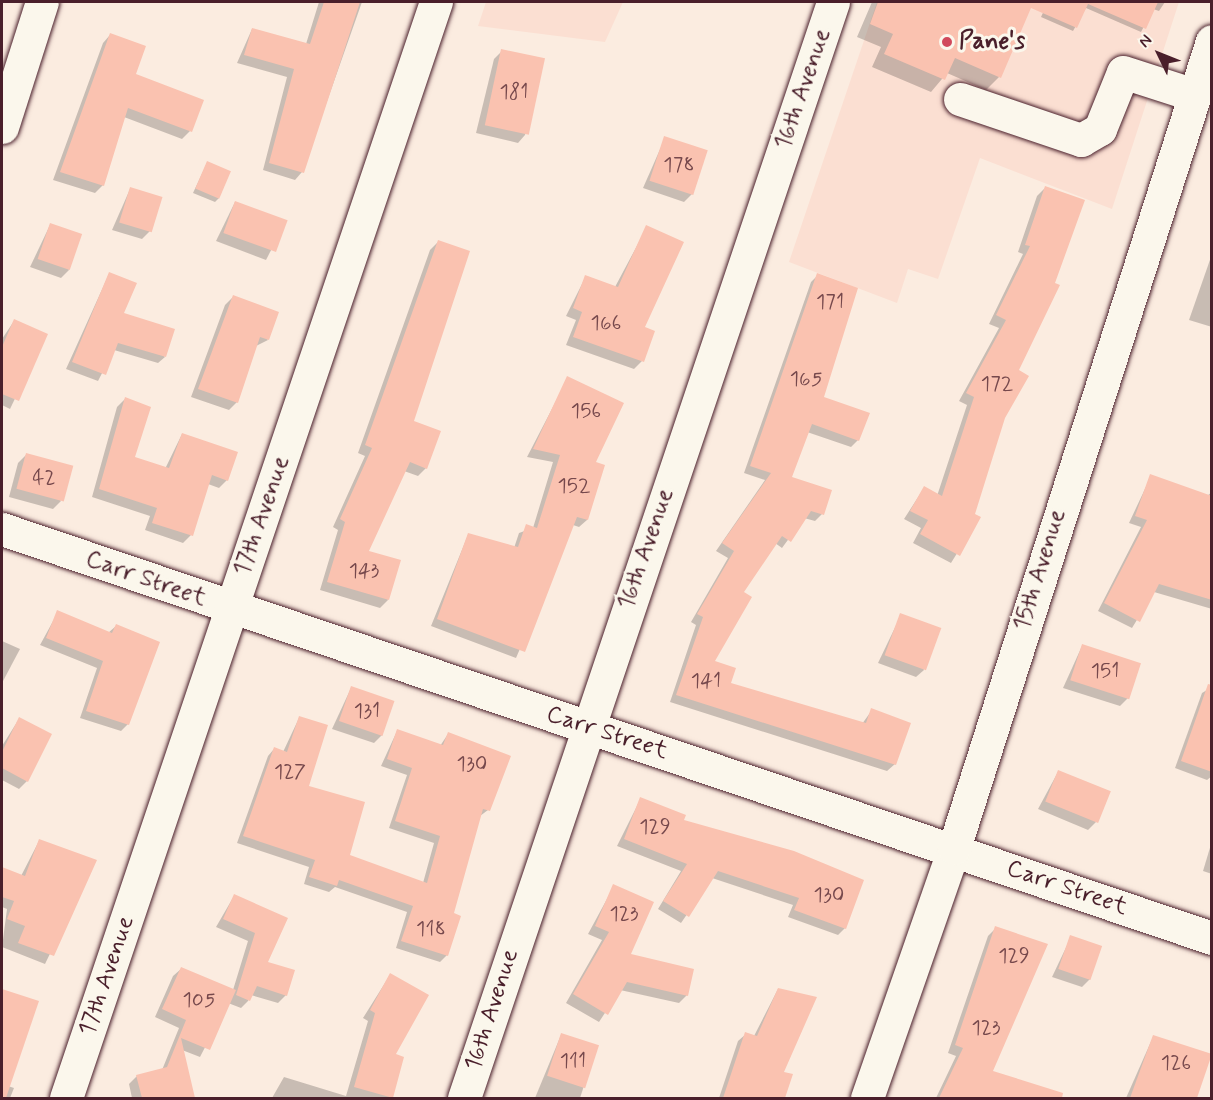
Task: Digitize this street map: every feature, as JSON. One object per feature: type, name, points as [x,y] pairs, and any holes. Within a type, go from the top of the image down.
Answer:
[{"type":"street","points":[[2,127],[42,2]]},
{"type":"street","name":"17th Avenue","points":[[66,1098],[436,2]]},
{"type":"street","name":"16th Avenue","points":[[464,1098],[585,726],[833,2]]},
{"type":"street","name":"15th Avenue","points":[[867,1098],[954,848],[1212,41]]},
{"type":"street","points":[[960,99],[1081,140],[1100,129],[1123,72],[1194,95]]},
{"type":"street","name":"Carr Street","points":[[2,529],[230,608],[954,848],[1212,938]]},
{"type":"shaded area","points":[[486,2],[623,2],[605,42],[478,26]]},
{"type":"shaded area","points":[[877,2],[1179,2],[1112,209],[980,158],[938,279],[908,269],[897,303],[789,262]]},
{"type":"building","points":[[324,2],[360,2],[304,173],[269,163],[294,69],[244,55],[252,28],[310,44]]},
{"type":"building","name":"Pane's","points":[[878,2],[1158,2],[1146,29],[1088,4],[1077,28],[1031,8],[1001,78],[955,58],[945,80],[884,54],[893,34],[870,24]]},
{"type":"building","points":[[110,33],[146,46],[136,74],[204,100],[192,132],[128,108],[104,186],[60,172]]},
{"type":"building","points":[[501,49],[545,58],[529,135],[485,125]]},
{"type":"building","points":[[664,136],[708,150],[693,195],[649,181]]},
{"type":"building","points":[[207,161],[231,171],[219,199],[195,189]]},
{"type":"building","points":[[1045,186],[1085,200],[1055,283],[1060,285],[1019,370],[1029,376],[1005,418],[975,514],[981,517],[960,556],[920,534],[928,520],[910,511],[924,486],[942,496],[974,397],[966,393],[1006,320],[996,315],[1030,246],[1025,245]]},
{"type":"building","points":[[130,187],[163,197],[152,232],[119,222]]},
{"type":"building","points":[[235,201],[288,220],[276,252],[223,233]]},
{"type":"building","points":[[50,223],[82,234],[70,270],[38,259]]},
{"type":"building","points":[[646,225],[684,242],[645,327],[655,331],[644,362],[573,337],[582,312],[573,308],[585,275],[618,287]]},
{"type":"building","points":[[438,240],[470,251],[414,421],[441,431],[427,469],[410,462],[369,551],[401,560],[389,600],[327,582],[345,522],[340,519],[372,448],[365,445]]},
{"type":"building","points":[[109,272],[137,283],[124,313],[175,329],[166,357],[118,343],[106,375],[72,362]]},
{"type":"building","points":[[817,273],[858,288],[824,397],[870,413],[859,441],[812,424],[792,477],[832,490],[824,515],[811,511],[791,542],[782,536],[744,592],[752,597],[715,661],[736,668],[731,683],[866,723],[871,708],[911,723],[896,765],[676,695],[703,617],[697,614],[734,551],[722,543],[771,473],[750,466]]},
{"type":"building","points":[[233,295],[279,312],[269,340],[260,337],[238,403],[198,389]]},
{"type":"building","points":[[14,319],[48,334],[19,401],[2,394],[2,347]]},
{"type":"building","points":[[567,376],[624,403],[596,462],[605,465],[588,520],[577,517],[525,652],[437,619],[468,533],[518,547],[526,524],[537,528],[560,455],[533,449]]},
{"type":"building","points":[[125,397],[151,407],[135,457],[169,468],[182,433],[238,452],[228,481],[212,475],[193,536],[152,523],[157,508],[99,489]]},
{"type":"building","points":[[26,453],[73,466],[64,501],[16,489]]},
{"type":"building","points":[[1150,474],[1212,496],[1212,600],[1159,584],[1140,622],[1104,603],[1147,520],[1135,516]]},
{"type":"building","points":[[57,610],[112,633],[116,624],[160,642],[129,725],[86,711],[103,661],[46,638]]},
{"type":"building","points":[[900,613],[941,628],[926,670],[885,655]]},
{"type":"building","points":[[1082,644],[1141,663],[1129,699],[1070,680]]},
{"type":"building","points":[[1208,684],[1212,685],[1212,772],[1181,761]]},
{"type":"building","points":[[351,686],[394,701],[382,736],[339,721]]},
{"type":"building","points":[[299,716],[328,725],[309,786],[365,802],[350,855],[427,883],[440,836],[395,821],[412,768],[387,759],[397,729],[443,745],[448,732],[511,756],[490,811],[483,809],[454,913],[461,916],[448,956],[401,941],[413,906],[339,880],[337,886],[309,877],[315,860],[243,836],[274,747],[287,752]]},
{"type":"building","points":[[19,717],[52,734],[28,782],[2,768],[2,752]]},
{"type":"building","points":[[1058,770],[1111,791],[1098,823],[1045,802]]},
{"type":"building","points":[[640,797],[686,815],[684,820],[794,851],[864,880],[846,929],[794,910],[799,898],[718,871],[689,917],[663,901],[687,864],[624,839]]},
{"type":"building","points":[[39,839],[97,860],[54,956],[18,943],[25,926],[7,919],[14,901],[2,897],[2,867],[25,876]]},
{"type":"building","points":[[613,884],[654,902],[631,954],[694,969],[688,996],[627,982],[608,1015],[573,994],[609,932],[595,926]]},
{"type":"building","points":[[234,894],[288,918],[268,962],[295,970],[287,996],[257,986],[250,1001],[236,995],[255,933],[223,919]]},
{"type":"building","points":[[995,926],[1048,944],[993,1071],[1063,1093],[1062,1098],[939,1098],[963,1048],[955,1045]]},
{"type":"building","points":[[1070,935],[1102,946],[1090,980],[1058,969]]},
{"type":"building","points":[[181,967],[236,990],[210,1050],[181,1038],[195,1098],[142,1098],[136,1075],[167,1067],[186,1020],[162,1009]]},
{"type":"building","points":[[390,973],[429,995],[396,1054],[404,1057],[393,1098],[354,1087],[375,1013],[370,1010]]},
{"type":"building","points":[[778,988],[817,997],[784,1072],[793,1074],[785,1098],[723,1098],[745,1032],[757,1036]]},
{"type":"building","points":[[2,989],[39,1001],[6,1098],[2,1098]]},
{"type":"building","points":[[561,1033],[599,1045],[585,1088],[547,1076]]},
{"type":"building","points":[[1153,1035],[1212,1054],[1197,1098],[1130,1098]]},
{"type":"place","name":"Pane's","points":[[947,42]]}]
